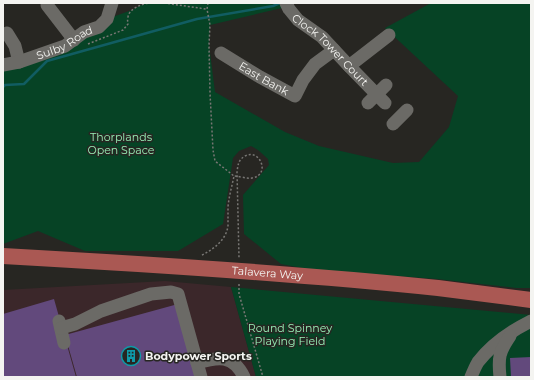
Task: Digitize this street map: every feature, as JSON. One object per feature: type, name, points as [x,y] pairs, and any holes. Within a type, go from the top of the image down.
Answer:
[{"type":"main road","name":"Talavera Way","points":[[3,256],[158,265],[334,279],[437,288],[531,300]]},
{"type":"street","name":"Sulby Road","points":[[3,65],[19,62],[65,46],[84,32],[99,27],[107,20],[112,3]]},
{"type":"street","name":"Clock Tower Court","points":[[286,3],[289,10],[298,20],[322,37],[388,105]]},
{"type":"street","points":[[47,5],[74,40]]},
{"type":"street","points":[[7,32],[15,46],[19,62]]},
{"type":"street","points":[[349,66],[388,35]]},
{"type":"street","name":"East Bank","points":[[221,53],[295,96],[303,80],[315,64],[334,50]]},
{"type":"street","points":[[64,343],[60,324],[75,324],[106,309],[150,294],[171,292],[178,294],[201,377]]},
{"type":"street","points":[[471,377],[477,364],[495,344],[513,331],[531,321]]},
{"type":"street","points":[[500,377],[498,362],[500,354],[505,342],[513,331]]},
{"type":"street","points":[[197,363],[216,359],[228,360],[235,363],[244,377]]},
{"type":"path","points":[[164,3],[207,9]]},
{"type":"path","points":[[208,3],[207,9],[210,25],[210,93],[213,150],[216,161],[234,176],[244,177],[254,178],[261,173],[262,164],[259,158],[252,155],[243,157],[238,164],[239,263]]},
{"type":"path","points":[[200,256],[219,244],[226,233],[228,226],[228,206],[234,176]]},
{"type":"path","points":[[239,278],[239,294],[263,377]]},
{"type":"shaded area","points":[[165,281],[231,287],[256,377],[3,377],[3,290]]},
{"type":"green space","name":"Thorplands Open Space","points":[[145,3],[280,3],[282,8],[210,25],[209,45],[215,92],[285,132],[319,146],[393,163],[419,162],[449,127],[458,96],[385,28],[431,3],[531,3],[531,288],[516,288],[437,279],[313,270],[281,264],[244,234],[243,195],[269,165],[268,159],[251,146],[239,151],[233,158],[223,224],[178,251],[85,251],[38,231],[3,244],[3,71],[60,54],[107,19],[132,10]]},
{"type":"green space","name":"Round Spinney Playing Field","points":[[231,287],[531,315],[531,377],[256,377]]},
{"type":"building","points":[[54,299],[76,377],[3,377],[3,314]]},
{"type":"building","name":"Bodypower Sports","points":[[178,304],[196,377],[77,377],[65,335]]},
{"type":"building","points":[[531,357],[531,377],[511,377],[510,358]]},
{"type":"waterway","points":[[3,87],[5,85],[24,84],[47,61],[197,19],[273,6],[280,3]]},
{"type":"place","name":"Bodypower Sports","points":[[131,356]]}]
